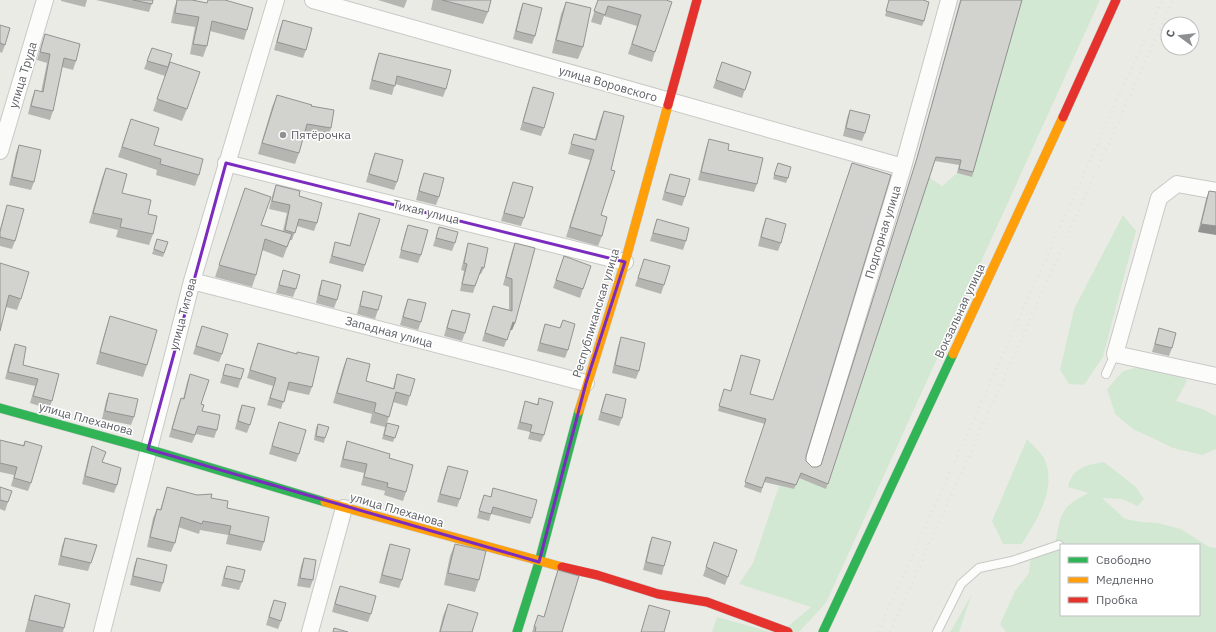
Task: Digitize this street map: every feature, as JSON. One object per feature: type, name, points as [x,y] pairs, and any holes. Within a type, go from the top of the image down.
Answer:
[{"type":"street","name":"улица Труда","points":[[0,151],[45,0]]},
{"type":"street","name":"улица Титова","points":[[102,632],[192,281],[226,163],[276,0]]},
{"type":"street","name":"улица Воровского","points":[[313,0],[903,167]]},
{"type":"street","name":"Республиканская улица","points":[[517,632],[539,562],[586,384],[625,262],[697,0]]},
{"type":"street","name":"Подгорная улица","points":[[813,463],[903,167],[949,0]]},
{"type":"street","name":"Вокзальная улица","points":[[823,632],[1037,175],[1116,0]]},
{"type":"street","name":"Тихая улица","points":[[226,163],[625,262]]},
{"type":"street","points":[[1216,191],[1177,184],[1158,198],[1115,354],[1216,376]]},
{"type":"street","name":"Западная улица","points":[[192,281],[586,384]]},
{"type":"street","name":"улица Плеханова","points":[[0,408],[148,449],[344,508],[539,562],[597,575],[658,594],[708,602],[788,632]]},
{"type":"street","points":[[310,632],[344,508]]},
{"type":"lane","points":[[1106,374],[1115,354]]},
{"type":"lane","points":[[937,632],[960,584],[979,568],[1012,561],[1059,545]]},
{"type":"highlighted area","points":[[226,163],[625,262],[586,383],[539,562],[148,449]]},
{"type":"green space","points":[[1022,0],[1100,0],[826,603],[799,632],[781,632],[811,607],[739,584],[753,563],[779,486],[794,489],[799,478],[826,488],[929,177],[942,186],[957,173],[971,177]]},
{"type":"green space","points":[[1123,215],[1136,231],[1103,357],[1084,385],[1069,384],[1060,370],[1074,309]]},
{"type":"green space","points":[[1148,365],[1178,367],[1187,381],[1176,401],[1202,409],[1216,416],[1216,449],[1202,455],[1173,448],[1133,429],[1115,414],[1107,389],[1123,371]]},
{"type":"green space","points":[[1027,439],[1044,458],[1048,469],[1049,481],[1047,492],[1039,514],[1022,544],[1003,544],[992,521]]},
{"type":"green space","points":[[1104,462],[1135,486],[1144,499],[1138,506],[1121,499],[1102,498],[1125,519],[1158,523],[1181,529],[1209,547],[1216,548],[1216,632],[1006,632],[1000,624],[1015,591],[1029,573],[1030,561],[1055,545],[1060,519],[1066,508],[1071,503],[1088,493],[1068,487],[1076,472],[1086,466]]},
{"type":"green space","points":[[972,594],[959,632],[950,632],[952,629]]},
{"type":"green space","points":[[717,617],[771,632],[712,632]]},
{"type":"building","points":[[133,0],[153,0],[152,4]]},
{"type":"building","points":[[177,0],[192,0],[207,3],[208,0],[225,0],[253,8],[247,30],[212,21],[207,46],[193,44],[199,17],[175,13]]},
{"type":"building","points":[[442,0],[491,0],[488,12]]},
{"type":"building","points":[[598,0],[666,0],[672,2],[655,52],[632,44],[641,15],[608,6],[605,15],[594,11]]},
{"type":"building","points":[[889,0],[923,0],[929,2],[924,21],[886,11]]},
{"type":"building","points":[[961,0],[1022,0],[973,172],[959,169],[961,160],[936,157],[828,484],[801,473],[796,485],[766,477],[762,488],[745,482],[766,419],[719,406],[724,389],[731,391],[741,355],[760,360],[750,394],[773,400],[852,163],[891,175],[806,456],[806,461],[812,467],[821,465],[917,158]]},
{"type":"building","points":[[566,2],[591,8],[583,47],[556,40]]},
{"type":"building","points":[[523,3],[542,8],[535,36],[516,31]]},
{"type":"building","points":[[283,20],[312,28],[306,50],[277,42]]},
{"type":"building","points":[[0,25],[10,28],[5,45],[0,43]]},
{"type":"building","points":[[45,34],[80,44],[76,61],[64,58],[53,111],[31,106],[35,90],[43,92],[50,54],[40,52]]},
{"type":"building","points":[[152,48],[172,54],[168,67],[147,61]]},
{"type":"building","points":[[379,53],[451,70],[446,89],[397,76],[395,86],[372,80]]},
{"type":"building","points":[[170,62],[200,72],[187,109],[157,99]]},
{"type":"building","points":[[722,62],[751,72],[745,90],[716,80]]},
{"type":"building","points":[[533,87],[554,93],[544,128],[523,122]]},
{"type":"building","points":[[277,95],[312,105],[311,106],[334,110],[331,128],[307,124],[299,153],[262,143]]},
{"type":"building","points":[[850,110],[870,115],[865,133],[846,128]]},
{"type":"building","points":[[604,111],[624,116],[611,170],[615,171],[601,215],[607,217],[602,236],[570,227],[594,150],[571,144],[574,134],[596,140]]},
{"type":"building","points":[[131,119],[159,128],[154,145],[203,159],[199,175],[160,164],[161,159],[122,147]]},
{"type":"building","points":[[709,139],[729,144],[728,150],[763,158],[757,184],[701,172]]},
{"type":"building","points":[[19,145],[41,150],[34,182],[12,177]]},
{"type":"building","points":[[375,153],[403,160],[397,182],[369,174]]},
{"type":"building","points":[[778,163],[791,167],[788,178],[774,175]]},
{"type":"building","points":[[106,168],[127,174],[122,193],[151,200],[148,214],[157,216],[153,234],[120,227],[122,219],[93,213]]},
{"type":"building","points":[[424,173],[444,178],[439,197],[419,191]]},
{"type":"building","points":[[670,174],[690,179],[685,197],[665,192]]},
{"type":"building","points":[[513,182],[533,187],[524,218],[504,213]]},
{"type":"building","points":[[276,185],[300,191],[299,196],[322,203],[317,223],[299,219],[295,233],[285,230],[290,205],[272,201]]},
{"type":"building","points":[[245,188],[271,197],[261,225],[292,234],[287,247],[265,239],[256,275],[219,265]]},
{"type":"building","points":[[1209,191],[1216,192],[1216,226],[1201,224]]},
{"type":"building","points":[[7,205],[24,209],[15,241],[0,237]]},
{"type":"building","points":[[359,213],[380,219],[365,265],[332,256],[335,242],[350,246]]},
{"type":"building","points":[[766,218],[786,224],[781,243],[761,237]]},
{"type":"building","points":[[657,219],[689,228],[686,241],[653,233]]},
{"type":"building","points":[[408,225],[428,230],[421,255],[401,250]]},
{"type":"building","points":[[439,227],[458,232],[455,243],[436,238]]},
{"type":"building","points":[[157,239],[168,242],[164,253],[154,249]]},
{"type":"building","points":[[468,243],[488,248],[484,268],[482,267],[475,286],[462,284],[467,264],[464,263]]},
{"type":"building","points":[[515,243],[535,248],[515,323],[513,322],[507,340],[485,333],[493,306],[512,311],[512,279],[506,277]]},
{"type":"building","points":[[564,256],[591,266],[583,289],[556,280]]},
{"type":"building","points":[[644,259],[670,266],[664,285],[638,278]]},
{"type":"building","points":[[0,263],[29,272],[21,299],[9,295],[0,331]]},
{"type":"building","points":[[283,270],[300,275],[296,289],[279,285]]},
{"type":"building","points":[[322,280],[341,285],[337,300],[319,295]]},
{"type":"building","points":[[363,291],[382,296],[378,310],[360,306]]},
{"type":"building","points":[[408,299],[426,303],[421,322],[403,317]]},
{"type":"building","points":[[452,310],[470,314],[465,333],[447,328]]},
{"type":"building","points":[[110,316],[157,330],[147,365],[100,352]]},
{"type":"building","points":[[563,320],[575,324],[568,350],[540,343],[545,324],[560,328]]},
{"type":"building","points":[[202,326],[228,334],[222,354],[196,346]]},
{"type":"building","points":[[1159,328],[1176,333],[1172,348],[1155,344]]},
{"type":"building","points":[[621,337],[645,343],[639,371],[615,365]]},
{"type":"building","points":[[258,343],[297,354],[297,352],[319,357],[312,387],[289,382],[284,402],[270,398],[276,378],[250,370]]},
{"type":"building","points":[[15,344],[26,347],[23,365],[59,374],[52,401],[33,396],[38,379],[8,372]]},
{"type":"building","points":[[347,358],[370,364],[366,381],[394,389],[397,374],[415,379],[410,396],[396,392],[389,417],[374,412],[376,403],[337,393]]},
{"type":"building","points":[[226,364],[244,369],[241,379],[223,375]]},
{"type":"building","points":[[190,374],[209,380],[201,404],[204,405],[202,411],[220,415],[217,430],[198,426],[195,435],[172,429],[181,398],[184,399]]},
{"type":"building","points":[[109,393],[138,399],[134,417],[105,411]]},
{"type":"building","points":[[606,394],[626,399],[622,418],[601,412]]},
{"type":"building","points":[[539,398],[553,402],[544,435],[530,432],[532,425],[520,422],[525,401],[538,405]]},
{"type":"building","points":[[242,405],[255,408],[250,425],[238,421]]},
{"type":"building","points":[[279,422],[306,430],[299,454],[272,446]]},
{"type":"building","points":[[387,423],[399,426],[395,438],[384,435]]},
{"type":"building","points":[[318,424],[329,427],[325,438],[316,436]]},
{"type":"building","points":[[0,440],[24,446],[25,441],[42,446],[31,483],[14,478],[17,467],[0,463]]},
{"type":"building","points":[[347,441],[390,454],[389,458],[413,465],[406,492],[387,487],[388,483],[364,477],[367,464],[343,459]]},
{"type":"building","points":[[92,446],[106,452],[102,462],[121,468],[117,485],[85,476]]},
{"type":"building","points":[[448,466],[468,471],[460,499],[440,494]]},
{"type":"building","points":[[0,487],[12,491],[8,502],[0,500]]},
{"type":"building","points":[[167,487],[197,495],[212,494],[211,498],[228,501],[227,508],[269,517],[264,542],[229,534],[231,526],[203,521],[202,524],[181,517],[175,543],[150,537],[157,509],[161,510]]},
{"type":"building","points":[[493,488],[537,500],[532,518],[493,507],[491,514],[479,511],[484,495],[491,497]]},
{"type":"building","points":[[652,537],[671,542],[664,566],[646,562]]},
{"type":"building","points":[[65,538],[97,545],[91,563],[61,556]]},
{"type":"building","points":[[714,542],[737,550],[728,577],[706,567]]},
{"type":"building","points":[[390,544],[410,549],[402,580],[382,575]]},
{"type":"building","points":[[455,544],[486,551],[479,580],[448,573]]},
{"type":"building","points":[[137,558],[167,565],[163,583],[133,576]]},
{"type":"building","points":[[304,558],[316,560],[313,580],[300,578]]},
{"type":"building","points":[[227,566],[245,570],[242,582],[224,578]]},
{"type":"building","points":[[558,570],[579,576],[562,632],[535,632],[536,627],[534,627],[538,615],[544,617]]},
{"type":"building","points":[[340,586],[376,596],[371,614],[335,604]]},
{"type":"building","points":[[35,595],[70,604],[64,628],[29,620]]},
{"type":"building","points":[[274,600],[286,603],[281,621],[269,617]]},
{"type":"building","points":[[448,604],[478,613],[472,632],[440,632]]},
{"type":"building","points":[[649,605],[670,611],[664,632],[641,632]]},
{"type":"building","points":[[334,628],[348,632],[333,632]]},
{"type":"railway","points":[[878,632],[1162,0]]},
{"type":"railway","points":[[890,632],[1173,0]]},
{"type":"traffic: fast","points":[[823,632],[953,354]]},
{"type":"traffic: fast","points":[[0,408],[148,449],[325,502]]},
{"type":"traffic: fast","points":[[517,632],[539,562],[579,411]]},
{"type":"traffic: slow","points":[[579,411],[625,262],[668,105]]},
{"type":"traffic: slow","points":[[953,354],[1063,117]]},
{"type":"traffic: slow","points":[[325,502],[562,567]]},
{"type":"traffic: jam","points":[[668,105],[697,0]]},
{"type":"traffic: jam","points":[[1063,117],[1116,0]]},
{"type":"traffic: jam","points":[[562,567],[597,575],[658,594],[707,602],[788,632]]},
{"type":"place","name":"Пятёрочка","points":[[283,135]]}]
